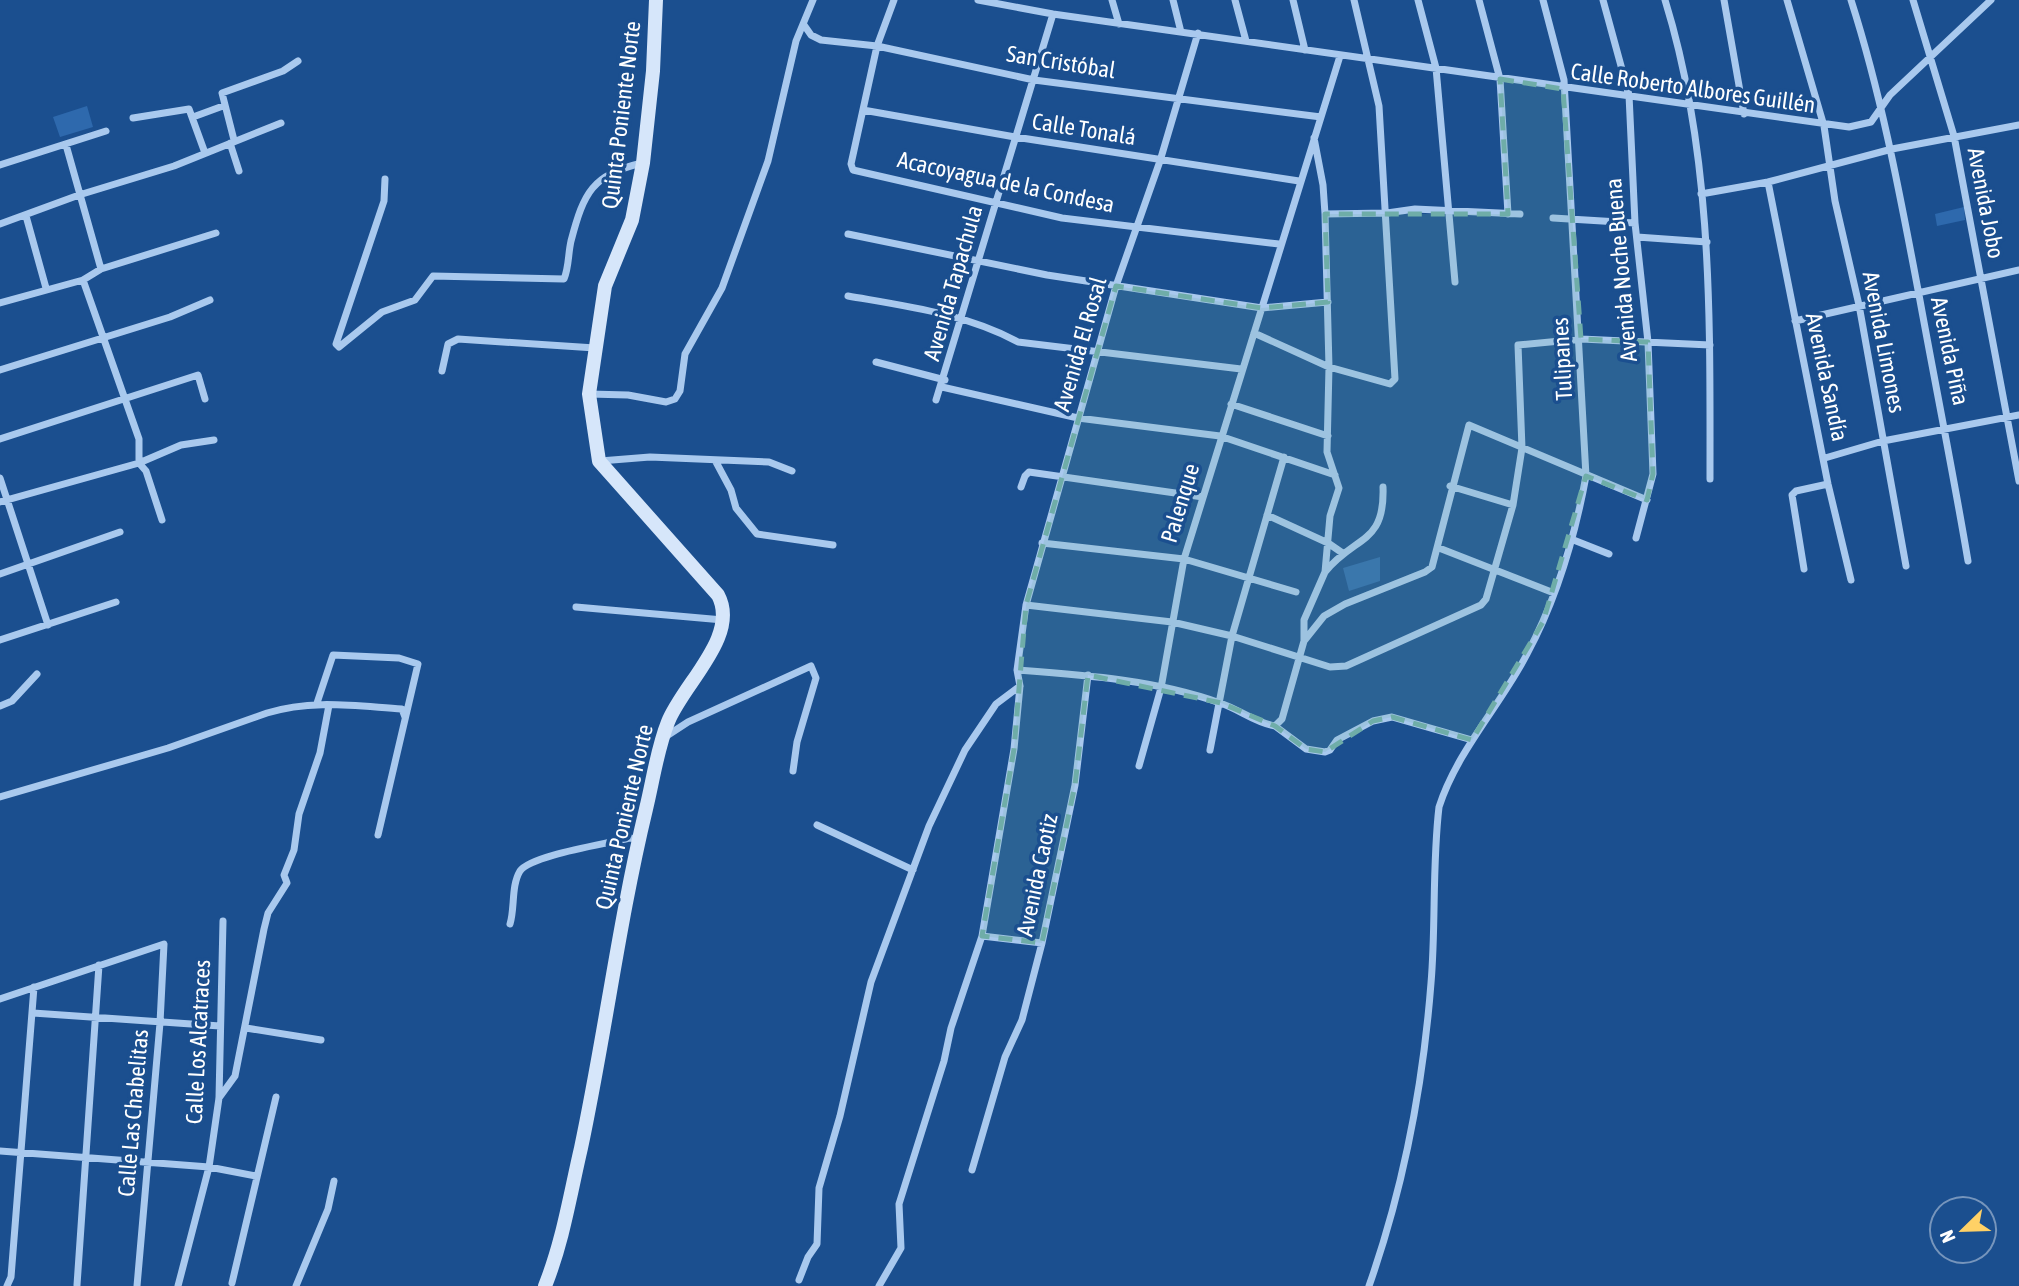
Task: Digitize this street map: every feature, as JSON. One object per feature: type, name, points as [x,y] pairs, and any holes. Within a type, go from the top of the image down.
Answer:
[{"type":"street","name":"Quinta Poniente Norte","points":[[599,461],[589,394],[605,286],[632,220],[643,163],[653,71],[656,0]]},
{"type":"street","points":[[589,394],[628,395],[666,401],[675,399],[680,391],[685,354],[722,288],[768,161],[796,41],[813,0]]},
{"type":"street","points":[[863,110],[877,47],[894,0]]},
{"type":"street","name":"Calle Roberto Albores Guillén","points":[[978,0],[1023,4],[1053,14],[1119,24],[1198,33],[1563,89],[1629,94],[1690,107],[1824,126],[1862,126],[1871,122],[1890,95],[1991,0]]},
{"type":"street","points":[[1112,0],[1119,24]]},
{"type":"street","points":[[1172,0],[1181,32]]},
{"type":"street","points":[[1235,0],[1246,41]]},
{"type":"street","points":[[1293,0],[1305,50]]},
{"type":"street","points":[[1254,334],[1329,367],[1390,384],[1395,379],[1379,106],[1354,0]]},
{"type":"street","points":[[1418,0],[1436,68],[1455,282]]},
{"type":"street","points":[[1479,0],[1500,79],[1508,214]]},
{"type":"street","name":"Tulipanes","points":[[1369,1286],[1392,1217],[1406,1160],[1424,1043],[1432,984],[1439,807],[1445,789],[1472,740],[1527,656],[1543,622],[1571,539],[1587,476],[1564,80],[1543,0]]},
{"type":"street","name":"Avenida Noche Buena","points":[[1603,0],[1629,94],[1635,223],[1648,342],[1653,474],[1636,538]]},
{"type":"street","points":[[1665,0],[1682,56],[1707,242],[1710,479]]},
{"type":"street","points":[[1724,0],[1744,114]]},
{"type":"street","name":"Avenida Limones","points":[[1787,0],[1824,126],[1829,166],[1858,305],[1906,566]]},
{"type":"street","name":"Avenida Piña","points":[[1851,0],[1892,149],[1947,431],[1968,561]]},
{"type":"street","name":"Avenida Jobo","points":[[1913,0],[1954,136],[2019,481]]},
{"type":"street","points":[[1976,0],[1979,11]]},
{"type":"street","name":"Avenida Tapachula","points":[[936,400],[963,321],[1053,14]]},
{"type":"street","name":"San Cristóbal","points":[[804,25],[811,35],[821,40],[877,47],[1034,80],[1321,117]]},
{"type":"street","name":"Avenida El Rosal","points":[[879,1286],[901,1248],[899,1204],[944,1061],[951,1028],[982,936],[1002,833],[1020,686],[1017,670],[1026,605],[1097,349],[1160,160],[1198,33]]},
{"type":"street","name":"Palenque","points":[[1139,766],[1161,688],[1184,559],[1220,436],[1262,308],[1279,244],[1340,56]]},
{"type":"street","points":[[239,171],[221,98],[225,90],[283,71],[298,61]]},
{"type":"street","points":[[193,117],[223,106]]},
{"type":"street","points":[[133,118],[190,108],[205,153]]},
{"type":"street","name":"Calle Tonalá","points":[[863,110],[1015,137],[1299,181]]},
{"type":"street","name":"Acacoyagua de la Condesa","points":[[863,110],[852,167],[1062,218],[1279,244]]},
{"type":"street","points":[[0,224],[79,195],[174,166],[281,123]]},
{"type":"street","points":[[1701,194],[1768,182],[1892,149],[1954,136],[2019,127]]},
{"type":"street","points":[[0,165],[106,131]]},
{"type":"street","points":[[1314,138],[1323,185],[1325,214],[1329,463],[1339,488],[1330,516],[1325,572]]},
{"type":"street","points":[[66,145],[101,269]]},
{"type":"street","points":[[385,179],[384,201],[336,344],[339,347],[383,312],[415,300],[433,276],[564,279],[570,243],[589,191],[604,175],[643,163]]},
{"type":"street","name":"Avenida Sandía","points":[[1768,182],[1825,458],[1828,484],[1851,580]]},
{"type":"street","points":[[1325,214],[1387,213],[1415,209],[1520,214]]},
{"type":"street","points":[[26,216],[46,288]]},
{"type":"street","points":[[1553,218],[1635,223]]},
{"type":"street","points":[[0,303],[46,288],[83,280],[101,269],[216,233]]},
{"type":"street","points":[[848,234],[1116,286],[1262,308],[1328,302]]},
{"type":"street","points":[[1637,237],[1707,242]]},
{"type":"street","points":[[1796,321],[2019,270]]},
{"type":"street","points":[[83,280],[123,401],[139,439],[139,463],[146,471],[162,520]]},
{"type":"street","points":[[848,296],[990,327],[1018,342],[1097,349],[1241,369]]},
{"type":"street","points":[[0,370],[170,317],[210,300]]},
{"type":"street","points":[[1026,605],[1172,622],[1232,636],[1330,667],[1346,666],[1481,605],[1496,569],[1513,505],[1522,448],[1518,345],[1581,339],[1710,345]]},
{"type":"street","points":[[442,371],[448,344],[458,340],[595,348]]},
{"type":"street","points":[[876,362],[943,384],[1078,418],[1220,436],[1335,475]]},
{"type":"street","points":[[0,439],[198,375],[205,399]]},
{"type":"street","points":[[1231,404],[1328,436]]},
{"type":"street","points":[[1825,458],[1883,441],[1947,431],[2019,415]]},
{"type":"street","points":[[1304,641],[1324,617],[1345,604],[1425,572],[1432,566],[1439,548],[1450,486],[1469,425],[1647,500]]},
{"type":"street","points":[[4,501],[139,463],[181,445],[214,440]]},
{"type":"street","points":[[599,461],[650,457],[716,462],[769,462],[792,471]]},
{"type":"street","points":[[1210,750],[1232,636],[1284,457]]},
{"type":"street","points":[[576,607],[724,620],[718,595],[599,461]]},
{"type":"street","points":[[716,462],[732,490],[736,508],[757,534],[833,545]]},
{"type":"street","points":[[1021,487],[1026,473],[1203,497]]},
{"type":"street","points":[[0,478],[4,501],[48,625]]},
{"type":"street","points":[[1804,569],[1792,495],[1796,491],[1828,484]]},
{"type":"street","points":[[1275,726],[1282,719],[1300,657],[1304,641],[1304,620],[1325,572],[1341,552],[1362,544],[1374,530],[1384,512],[1383,486]]},
{"type":"street","points":[[1450,486],[1513,505]]},
{"type":"street","points":[[1267,515],[1328,543],[1341,552]]},
{"type":"street","points":[[0,573],[120,531]]},
{"type":"street","points":[[1571,539],[1609,554]]},
{"type":"street","points":[[1042,544],[1184,559],[1296,592]]},
{"type":"street","points":[[1439,548],[1554,593]]},
{"type":"street","points":[[0,640],[116,602]]},
{"type":"street","name":"Quinta Poniente Norte","points":[[545,1286],[561,1243],[596,1077],[639,839],[664,737],[681,698],[712,653],[724,620]]},
{"type":"street","points":[[317,703],[333,655],[399,658],[418,664],[378,835]]},
{"type":"street","points":[[664,737],[688,722],[811,666],[816,678],[797,742],[793,771]]},
{"type":"street","points":[[1017,670],[1088,675],[1161,688],[1221,703],[1275,726],[1306,749],[1325,752],[1330,750],[1337,740],[1373,721],[1392,717],[1472,740]]},
{"type":"street","points":[[0,706],[12,701],[37,674]]},
{"type":"street","name":"Avenida Caotiz","points":[[972,1170],[1005,1057],[1022,1020],[1042,943],[1075,785],[1088,675]]},
{"type":"street","points":[[799,1280],[808,1257],[817,1244],[819,1188],[840,1116],[871,982],[929,826],[965,750],[996,704],[1020,686]]},
{"type":"street","points":[[0,797],[168,748],[275,710],[317,703],[402,709],[405,717]]},
{"type":"street","points":[[219,1098],[232,1085],[235,1076],[268,913],[287,883],[284,875],[294,850],[299,814],[320,753],[329,705]]},
{"type":"street","points":[[817,825],[913,870]]},
{"type":"street","points":[[510,924],[515,908],[516,881],[521,870],[529,864],[543,856],[629,838],[639,839]]},
{"type":"street","name":"Calle Los Alcatraces","points":[[178,1286],[189,1235],[209,1167],[219,1098],[223,921]]},
{"type":"street","points":[[982,936],[1042,943]]},
{"type":"street","name":"Calle Las Chabelitas","points":[[99,965],[164,944],[160,1023],[137,1286]]},
{"type":"street","points":[[0,999],[99,965],[98,1018],[77,1285]]},
{"type":"street","points":[[7,1286],[11,1277],[34,987]]},
{"type":"street","points":[[33,1013],[220,1026]]},
{"type":"street","points":[[246,1028],[321,1040]]},
{"type":"street","points":[[232,1283],[276,1097]]},
{"type":"street","points":[[0,1151],[209,1167],[256,1176]]},
{"type":"street","points":[[296,1286],[328,1209],[334,1181]]},
{"type":"highlighted area","points":[[1500,79],[1563,89],[1581,339],[1648,342],[1653,474],[1647,500],[1586,476],[1543,622],[1472,740],[1392,717],[1373,721],[1325,752],[1306,749],[1275,726],[1221,703],[1088,675],[1075,785],[1042,943],[993,939],[982,936],[1014,749],[1026,605],[1116,286],[1262,308],[1328,302],[1325,214],[1508,214]]},
{"type":"shaded area","points":[[87,106],[93,127],[60,137],[53,117]]},
{"type":"shaded area","points":[[1964,207],[1965,220],[1937,226],[1935,214]]},
{"type":"shaded area","points":[[1380,557],[1380,581],[1349,591],[1343,568]]}]
